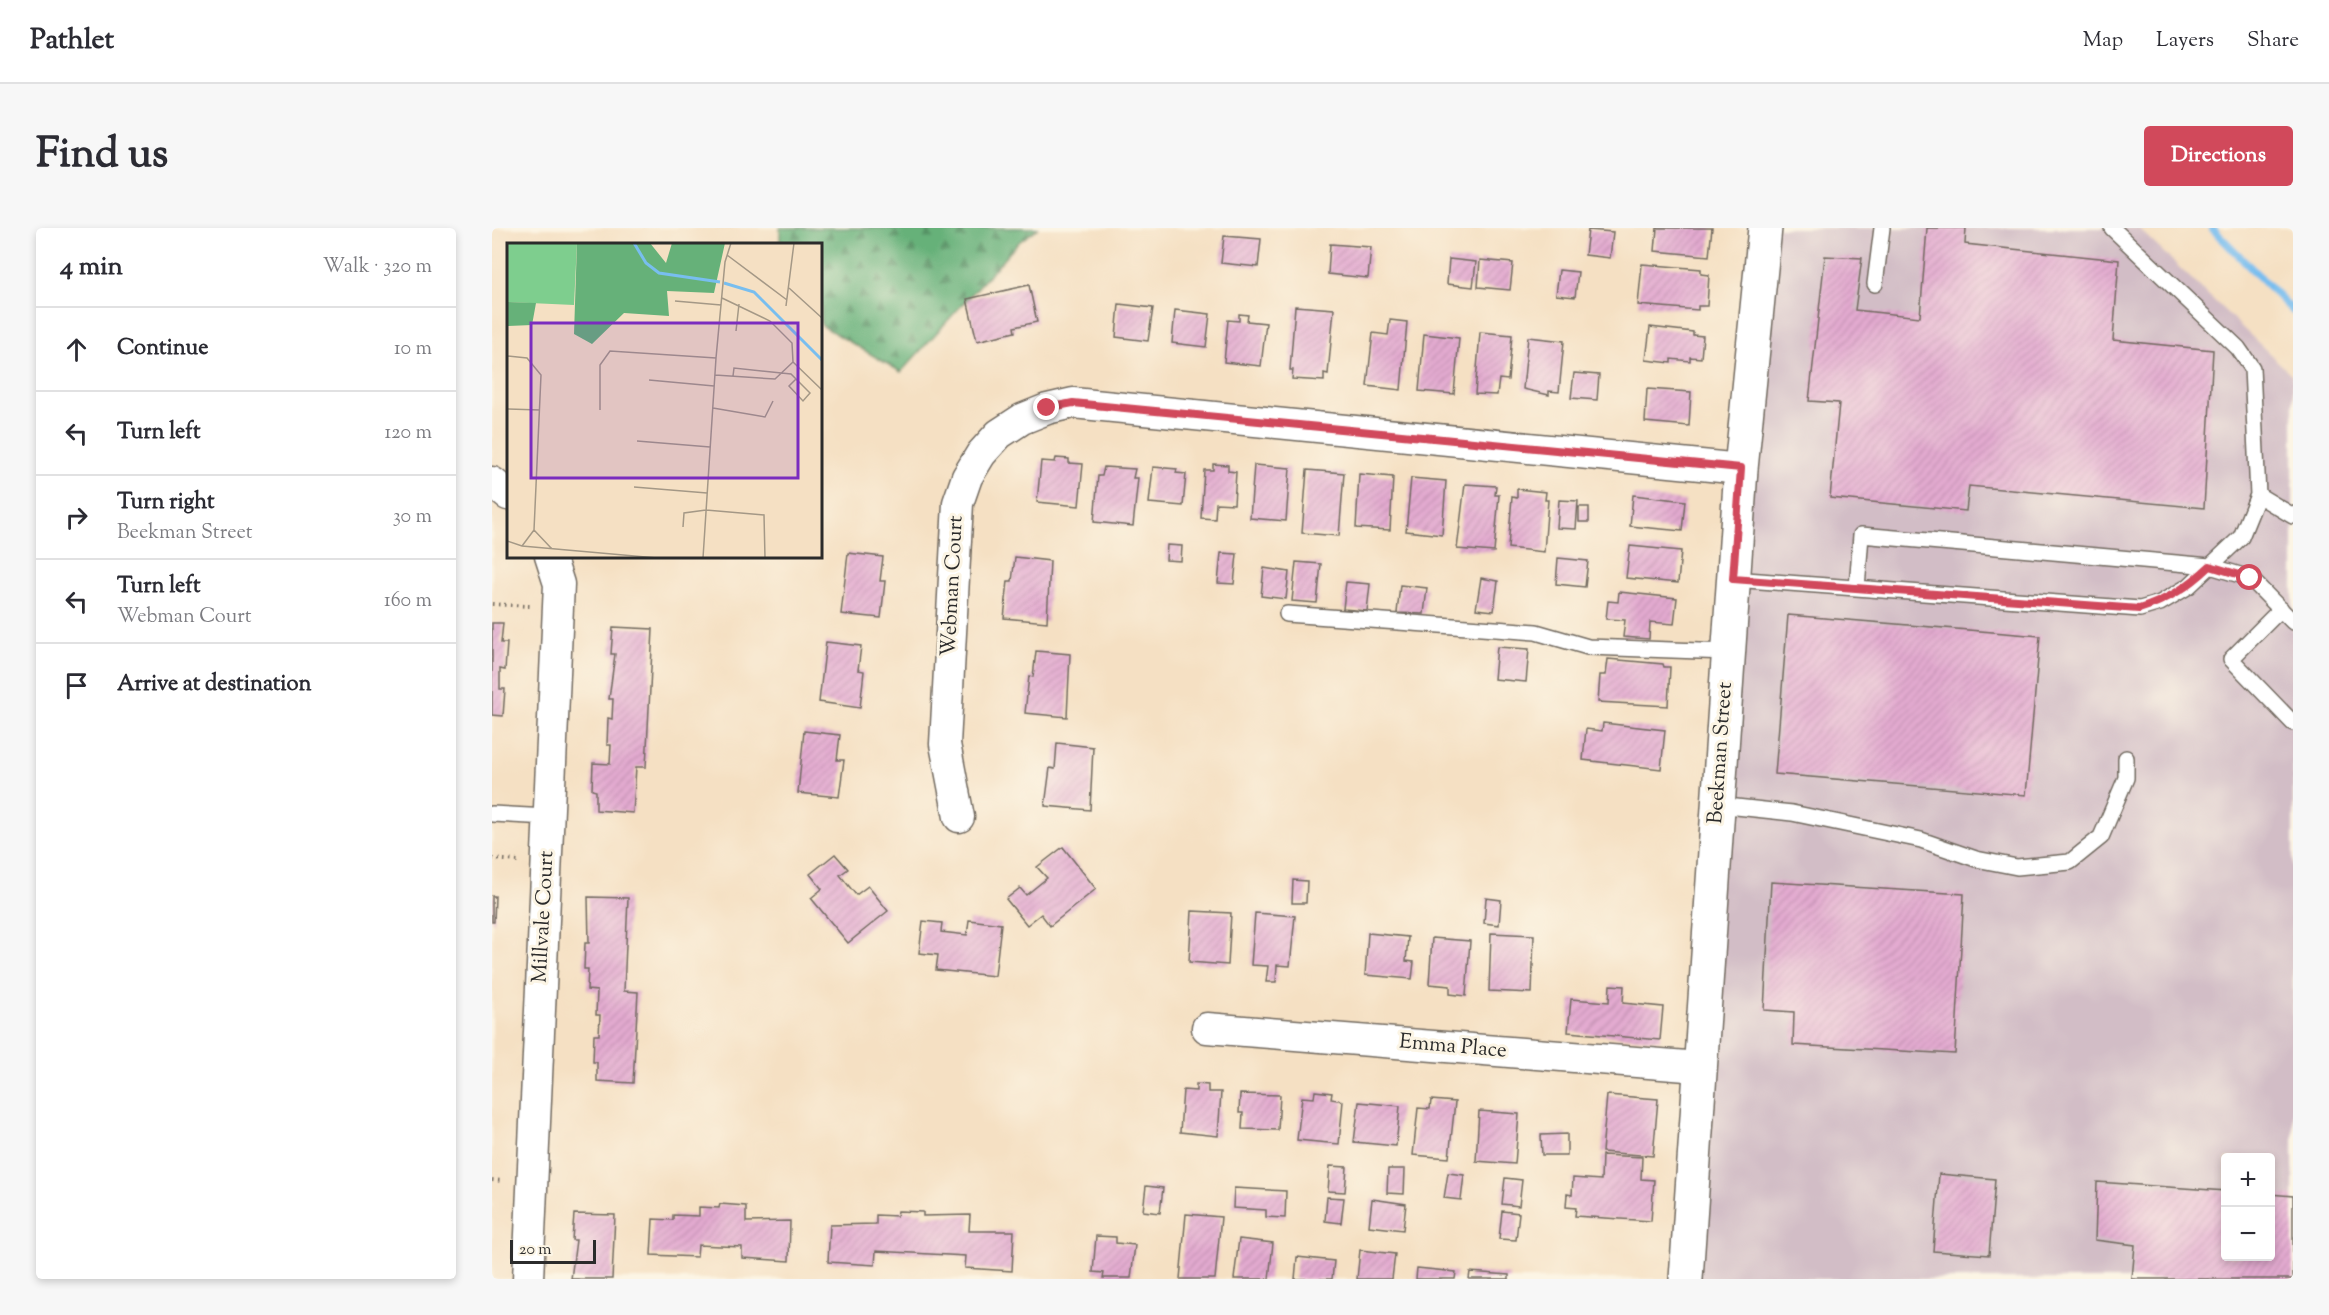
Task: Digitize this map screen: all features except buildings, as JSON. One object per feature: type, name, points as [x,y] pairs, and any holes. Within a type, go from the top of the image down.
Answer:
[{"type":"main road","name":"Beekman Street","points":[[1686,1279],[1741,468],[1765,228]]},
{"type":"street","name":"Webman Court","points":[[959,817],[945,744],[956,516],[967,477],[981,454],[999,434],[1022,419],[1047,408],[1073,403],[1741,468]]},
{"type":"street","points":[[492,482],[507,494]]},
{"type":"street","name":"Millvale Court","points":[[528,1279],[559,584],[551,558]]},
{"type":"street","name":"Emma Place","points":[[1207,1028],[1699,1067]]},
{"type":"lane","points":[[1875,284],[1882,228]]},
{"type":"lane","points":[[1733,579],[2139,609],[2160,603],[2189,586],[2241,537],[2258,495],[2252,368],[2238,348],[2112,228]]},
{"type":"lane","points":[[2258,495],[2293,516]]},
{"type":"lane","points":[[1857,588],[1861,535],[2210,566],[2250,578],[2293,622]]},
{"type":"lane","points":[[2281,609],[2231,659],[2293,723]]},
{"type":"lane","points":[[1287,614],[1536,632],[1588,647],[1728,652]]},
{"type":"lane","points":[[1718,805],[1792,813],[1921,840],[1976,859],[2017,867],[2070,862],[2101,837],[2126,778],[2126,758]]},
{"type":"lane","points":[[492,814],[549,817]]},
{"type":"path","points":[[492,604],[558,607]]},
{"type":"shaded area","points":[[1765,228],[2138,228],[2293,376],[2293,1279],[1686,1279]]},
{"type":"green space","points":[[780,228],[1038,228],[1019,242],[901,372],[822,326],[822,243],[780,243]]},
{"type":"waterway","points":[[2212,228],[2293,311]]},
{"type":"route","points":[[1047,408],[1073,403],[1741,468],[1733,579],[2139,609],[2160,603],[2189,586],[2210,566],[2250,578]]}]
